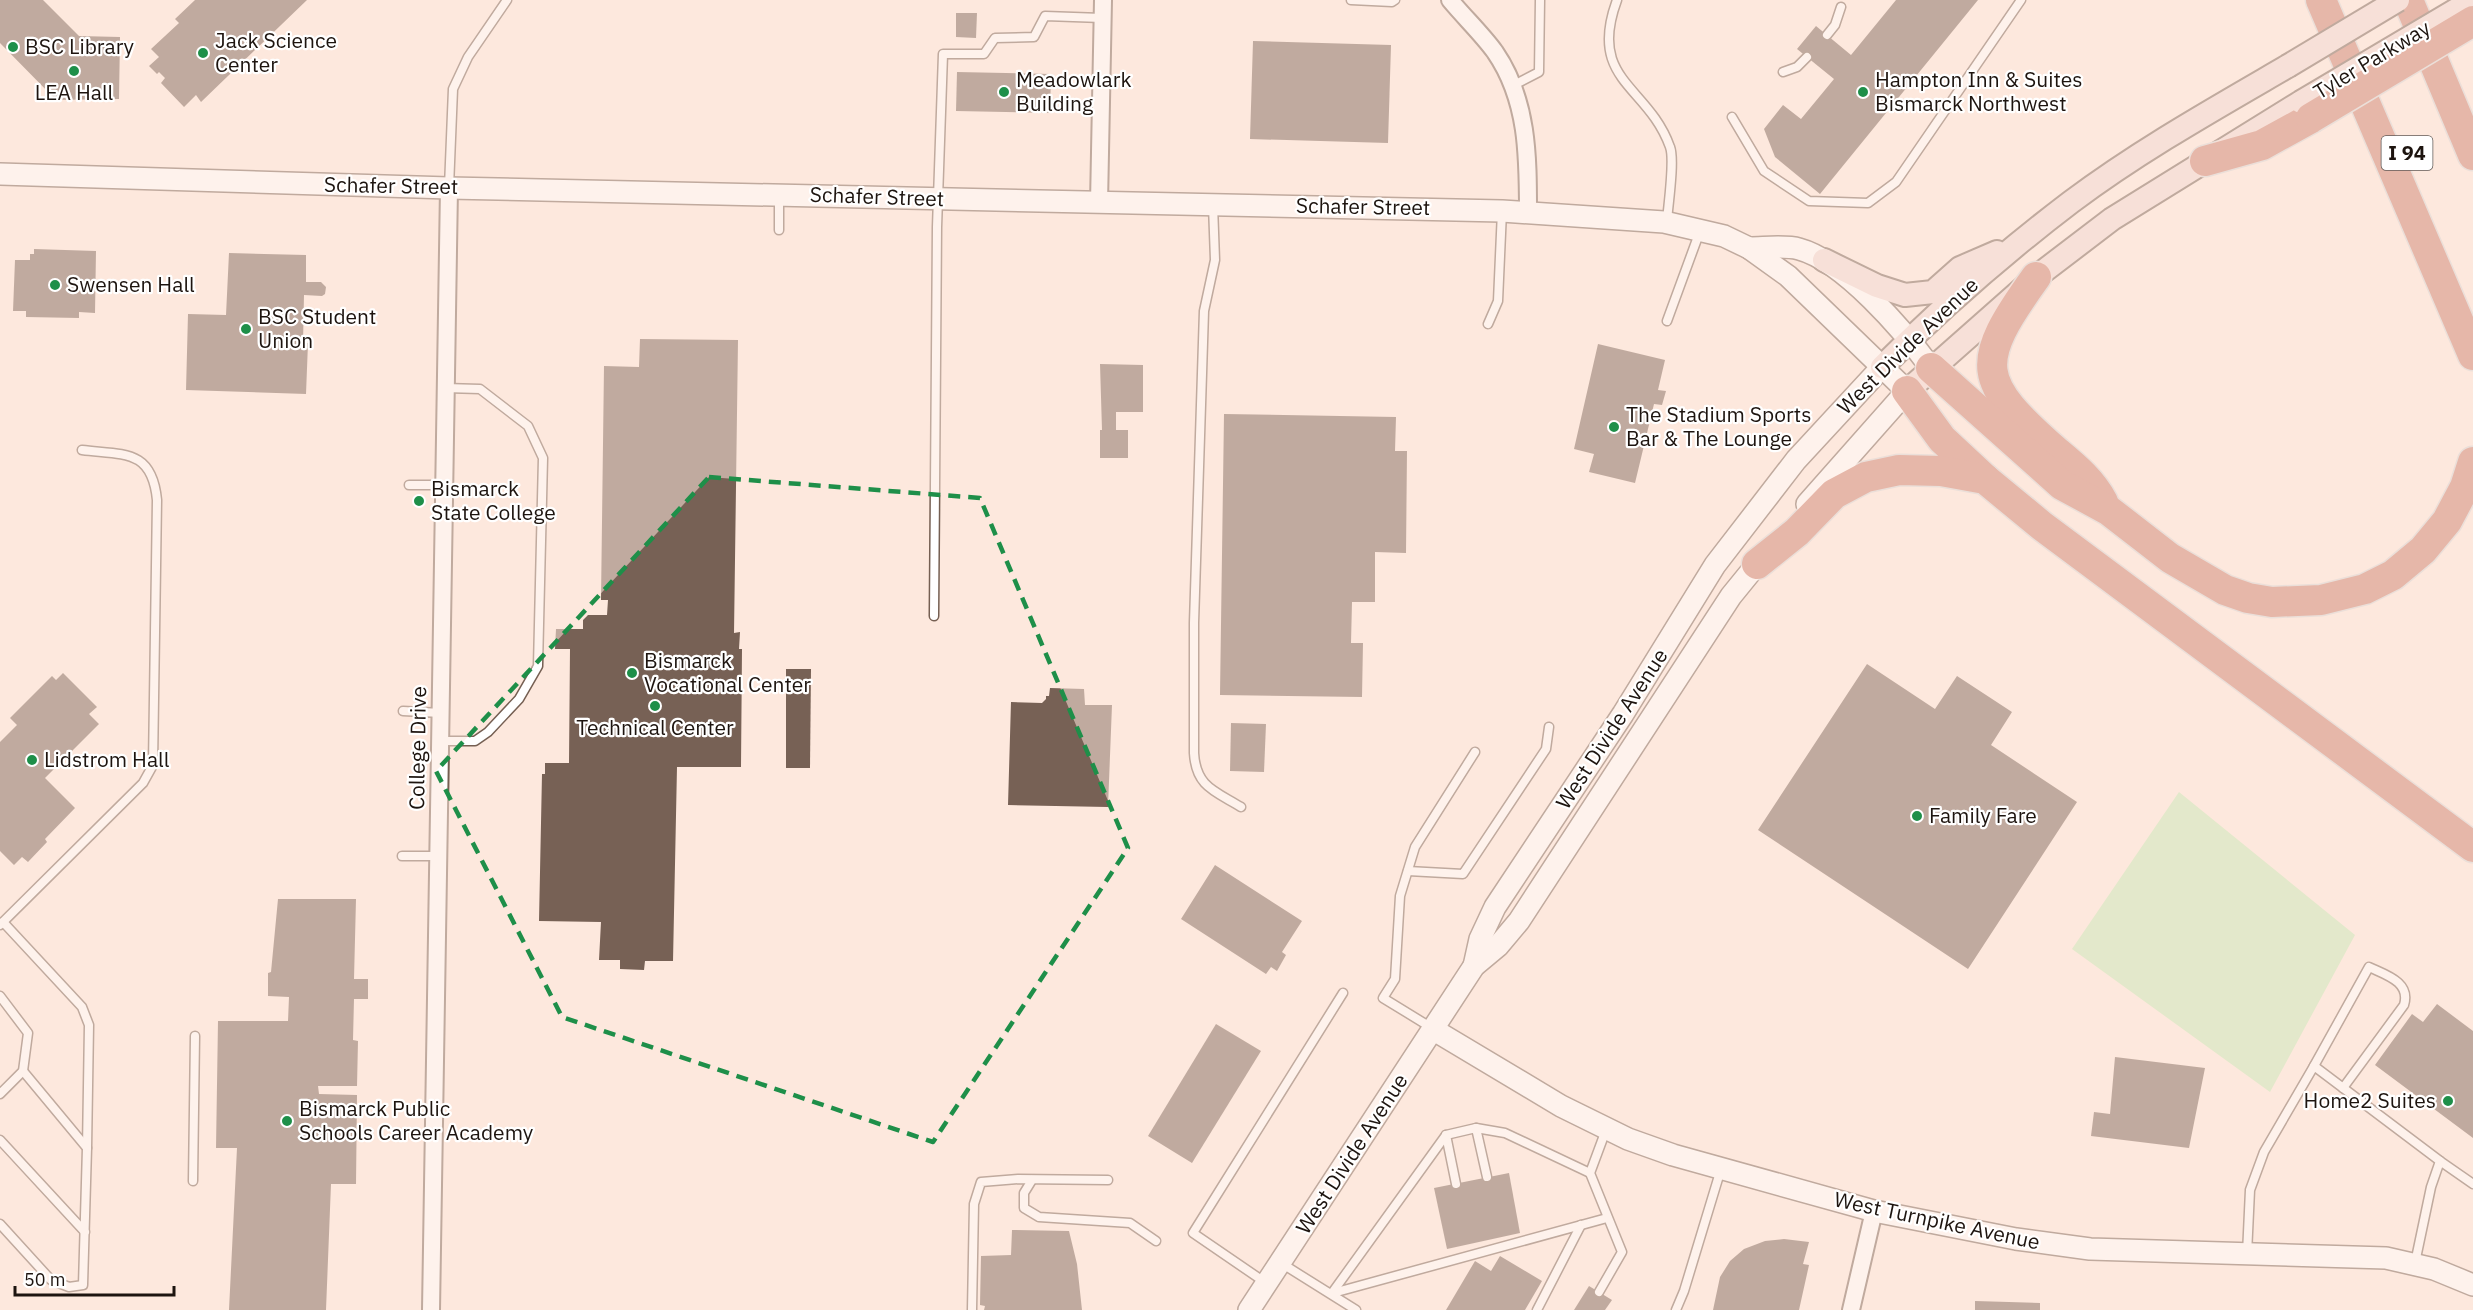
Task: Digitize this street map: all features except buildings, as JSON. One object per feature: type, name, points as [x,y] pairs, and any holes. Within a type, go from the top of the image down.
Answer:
[{"type":"highway","points":[[2321,0],[2473,355]]},
{"type":"highway","name":"I 94","points":[[2340,0],[2473,306]]},
{"type":"highway","points":[[2413,12],[2451,64],[2473,114]]},
{"type":"highway","name":"I 94","points":[[2413,12],[2473,155]]},
{"type":"highway","points":[[2205,161],[2262,145],[2306,110],[2473,21]]},
{"type":"highway","points":[[2037,277],[1998,335],[1992,369],[1996,386],[2020,419],[2084,475],[2108,510]]},
{"type":"highway","points":[[1931,368],[2062,485],[2108,510],[2170,558],[2225,590],[2248,598],[2272,602],[2321,600],[2345,595],[2379,583],[2393,575],[2423,550],[2447,521],[2457,504],[2473,462]]},
{"type":"highway","points":[[1906,391],[1942,439],[1985,479],[2042,526],[2473,847]]},
{"type":"highway","points":[[1757,564],[1797,532],[1834,494],[1866,477],[1899,470],[1921,470],[1960,473],[1985,479]]},
{"type":"main road","name":"Tyler Parkway","points":[[2288,66],[2398,0]]},
{"type":"main road","name":"Tyler Parkway","points":[[2306,110],[2473,0]]},
{"type":"main road","name":"West Divide Avenue","points":[[1882,367],[1910,339],[2020,242],[2073,201],[2160,142],[2288,66]]},
{"type":"main road","name":"West Divide Avenue","points":[[1906,391],[2037,277],[2112,219],[2205,161]]},
{"type":"main road","points":[[1824,260],[1877,285],[1905,295],[1933,292],[1960,268],[2020,242]]},
{"type":"street","points":[[1099,203],[1102,0]]},
{"type":"street","points":[[1450,0],[1494,52],[1512,86],[1524,122],[1527,143],[1528,212]]},
{"type":"street","name":"Schafer Street","points":[[0,174],[449,188],[1502,210],[1667,223],[1724,236],[1749,248],[1788,276],[1906,391]]},
{"type":"street","name":"College Drive","points":[[431,1310],[449,188]]},
{"type":"street","name":"Schafer Street","points":[[1749,248],[1798,248],[1824,260],[1859,288],[1910,339],[1931,368]]},
{"type":"street","name":"West Divide Avenue","points":[[1474,966],[1480,939],[1496,907],[1629,705],[1715,566],[1789,469],[1882,367]]},
{"type":"street","name":"West Divide Avenue","points":[[1249,1310],[1474,966],[1498,946],[1519,921],[1731,596],[1857,445],[1906,391]]},
{"type":"street","name":"West Turnpike Avenue","points":[[1434,1030],[1606,1130],[1673,1155],[1874,1211],[2016,1239],[2080,1248],[2363,1256],[2415,1263],[2458,1277],[2473,1285]]},
{"type":"street","points":[[1851,1310],[1874,1211]]},
{"type":"lane","points":[[449,188],[453,89],[468,57],[507,0]]},
{"type":"lane","points":[[1351,0],[1392,3],[1395,0]]},
{"type":"lane","points":[[1512,86],[1539,72],[1540,0]]},
{"type":"lane","points":[[1617,0],[1611,16],[1608,36],[1610,55],[1616,71],[1629,90],[1648,108],[1671,149],[1667,223]]},
{"type":"lane","points":[[1732,117],[1764,171],[1809,201],[1868,203],[1896,182],[2021,0]]},
{"type":"lane","points":[[1827,35],[1835,25],[1841,7]]},
{"type":"lane","points":[[934,616],[938,199],[943,54],[984,54],[995,38],[1034,37],[1045,16],[1102,18]]},
{"type":"lane","points":[[1783,72],[1797,67],[1807,57]]},
{"type":"lane","points":[[779,195],[779,230]]},
{"type":"lane","points":[[1213,204],[1215,260],[1204,311],[1194,623],[1194,753],[1195,767],[1205,785],[1241,807]]},
{"type":"lane","points":[[1488,324],[1498,301],[1502,210]]},
{"type":"lane","points":[[1667,321],[1700,230]]},
{"type":"lane","points":[[441,741],[475,741],[488,732],[519,699],[538,666],[543,470],[543,458],[528,426],[480,389],[446,388]]},
{"type":"lane","points":[[0,1224],[51,1280],[69,1287],[83,1285],[89,1025],[81,1007],[2,923],[142,783],[153,765],[157,500],[155,481],[150,470],[131,456],[82,450]]},
{"type":"lane","points":[[408,485],[444,485]]},
{"type":"lane","points":[[404,711],[441,712]]},
{"type":"lane","points":[[1408,871],[1463,874],[1546,749],[1549,727]]},
{"type":"lane","points":[[1434,1030],[1383,999],[1395,979],[1401,896],[1415,847],[1475,752]]},
{"type":"lane","points":[[402,856],[439,856]]},
{"type":"lane","points":[[2247,1254],[2250,1190],[2264,1152],[2369,967],[2392,977],[2403,986],[2407,996],[2404,1005],[2343,1088]]},
{"type":"lane","points":[[1266,1284],[1193,1233],[1343,993]]},
{"type":"lane","points":[[0,996],[28,1033],[23,1071],[0,1094]]},
{"type":"lane","points":[[193,1181],[195,1036]]},
{"type":"lane","points":[[2314,1066],[2473,1184]]},
{"type":"lane","points":[[23,1071],[87,1148]]},
{"type":"lane","points":[[1332,1293],[1446,1135],[1476,1128],[1504,1133],[1590,1173]]},
{"type":"lane","points":[[1476,1128],[1487,1177]]},
{"type":"lane","points":[[1599,1292],[1622,1252],[1590,1173],[1606,1130]]},
{"type":"lane","points":[[1446,1135],[1456,1184]]},
{"type":"lane","points":[[0,1140],[85,1232]]},
{"type":"lane","points":[[2415,1263],[2431,1187],[2440,1161]]},
{"type":"lane","points":[[1676,1310],[1721,1169]]},
{"type":"lane","points":[[1032,1180],[1024,1192],[1024,1208],[1039,1217],[1130,1223],[1156,1241]]},
{"type":"lane","points":[[972,1310],[974,1204],[981,1182],[1108,1180]]},
{"type":"lane","points":[[1332,1293],[1607,1218]]},
{"type":"lane","points":[[1537,1310],[1581,1226]]},
{"type":"lane","points":[[1501,1237],[1503,1247]]},
{"type":"lane","points":[[1470,1244],[1472,1254]]},
{"type":"lane","points":[[1281,1262],[1356,1310]]},
{"type":"highlighted area","points":[[709,477],[980,498],[1128,848],[933,1142],[562,1017],[436,771]]},
{"type":"green space","points":[[2179,792],[2355,935],[2270,1092],[2072,949]]},
{"type":"place","name":"BSC Library","points":[[13,47]]},
{"type":"place","name":"Jack Science Center","points":[[203,53]]},
{"type":"place","name":"LEA Hall","points":[[74,71]]},
{"type":"place","name":"Meadowlark Building","points":[[1004,92]]},
{"type":"place","name":"Hampton Inn & Suites Bismarck Northwest","points":[[1863,92]]},
{"type":"place","name":"Swensen Hall","points":[[55,285]]},
{"type":"place","name":"BSC Student Union","points":[[246,329]]},
{"type":"place","name":"The Stadium Sports Bar & The Lounge","points":[[1614,427]]},
{"type":"place","name":"Bismarck State College","points":[[419,501]]},
{"type":"place","name":"Bismarck Vocational Center","points":[[632,673]]},
{"type":"place","name":"Technical Center","points":[[655,706]]},
{"type":"place","name":"Lidstrom Hall","points":[[32,760]]},
{"type":"place","name":"Family Fare","points":[[1917,816]]},
{"type":"place","name":"Home2 Suites","points":[[2448,1101]]},
{"type":"place","name":"Bismarck Public Schools Career Academy","points":[[287,1121]]}]
